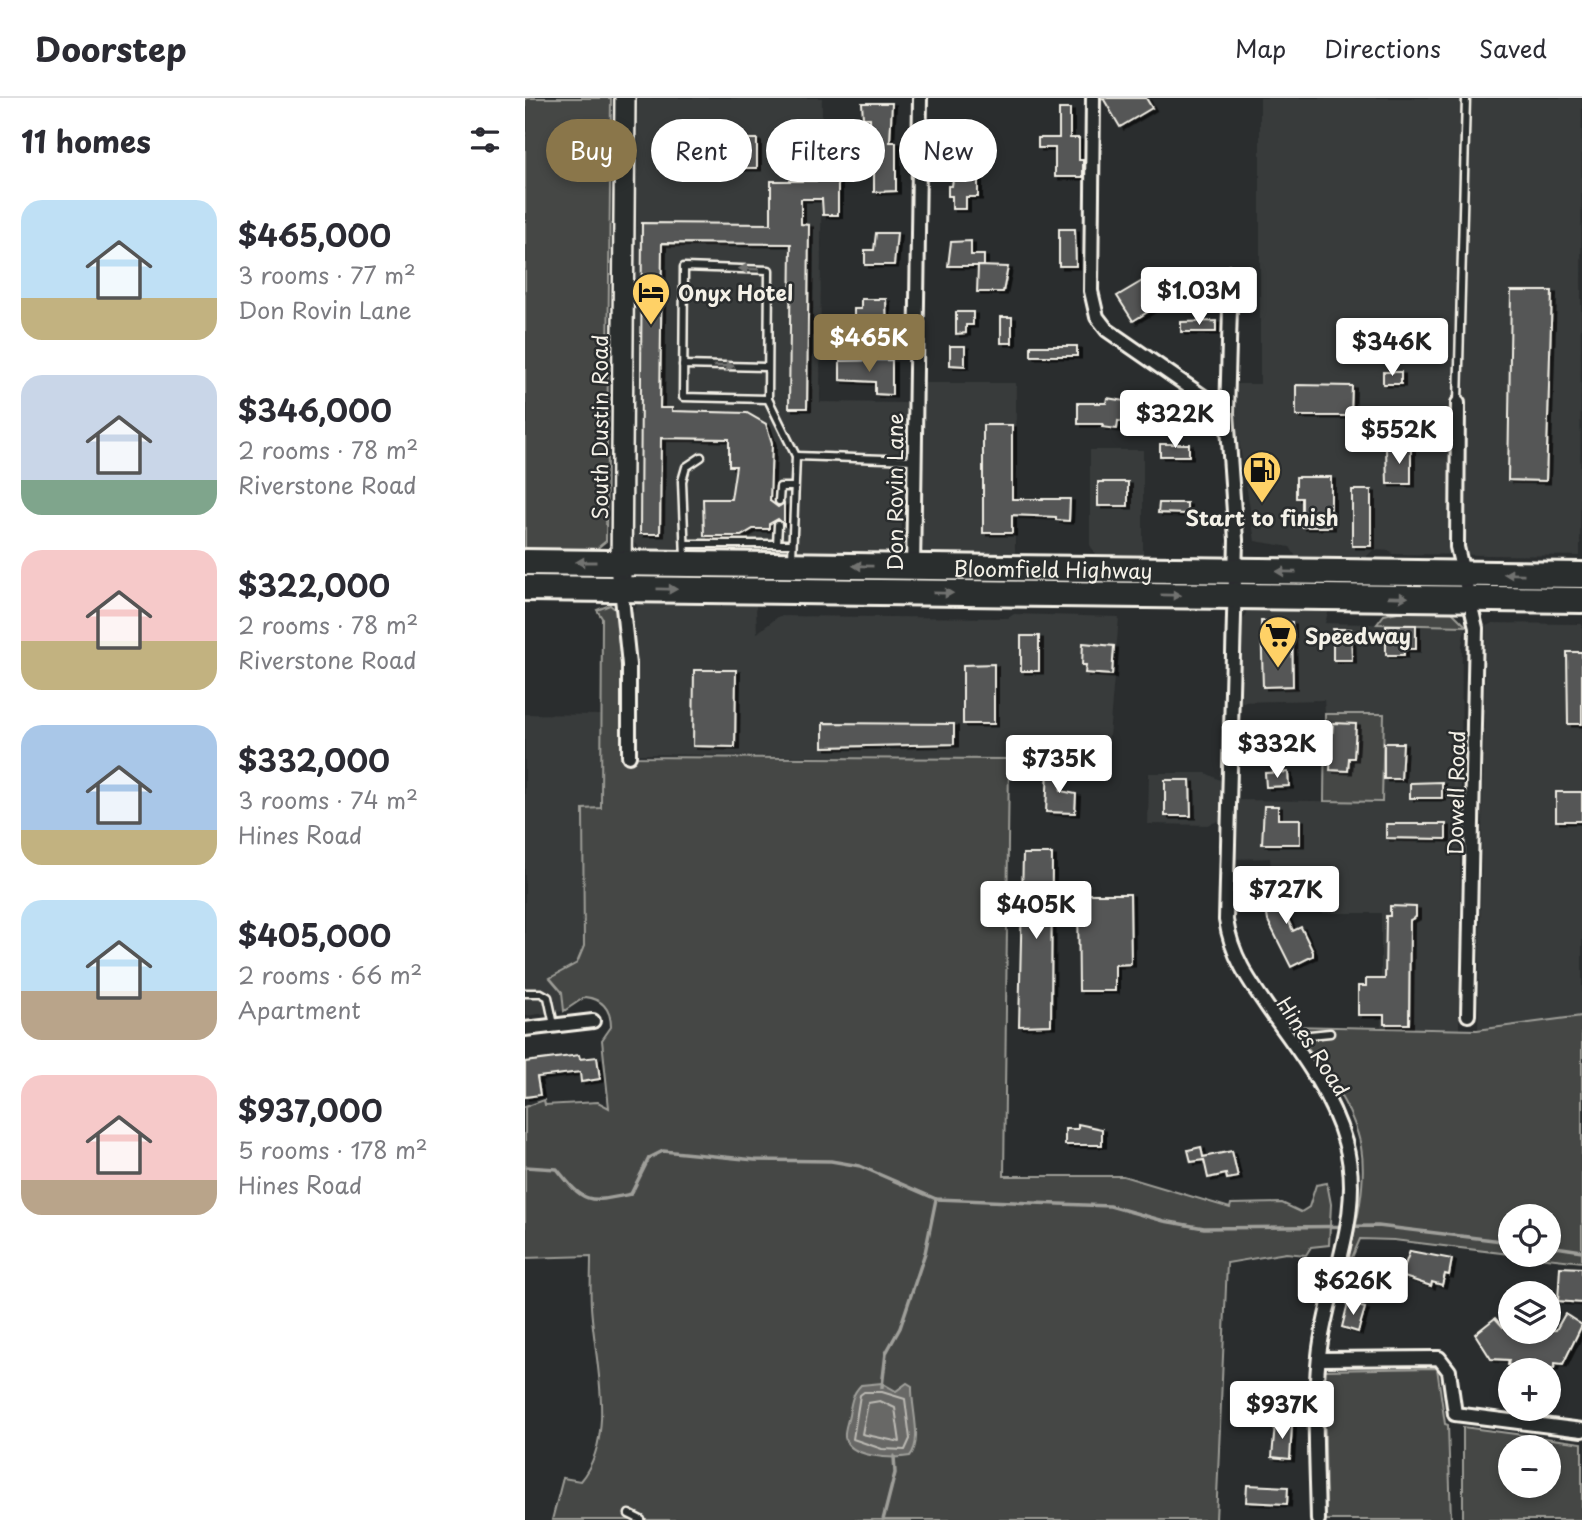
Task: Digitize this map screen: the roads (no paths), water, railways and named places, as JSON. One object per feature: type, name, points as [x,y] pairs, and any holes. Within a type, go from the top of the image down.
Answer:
[{"type":"highway","name":"Bloomfield Highway","points":[[525,562],[621,562],[685,554],[792,555],[913,567],[1582,575]]},
{"type":"highway","name":"Bloomfield Highway","points":[[525,588],[1582,600]]},
{"type":"street","name":"South Dustin Road","points":[[625,98],[621,588],[629,665],[629,756]]},
{"type":"street","name":"Don Rovin Lane","points":[[912,593],[920,98]]},
{"type":"street","points":[[1093,98],[1091,291],[1097,317],[1107,330],[1227,413]]},
{"type":"street","name":"Hines Road","points":[[1231,272],[1227,413],[1236,540],[1226,920],[1238,964],[1326,1093],[1346,1145],[1349,1175],[1345,1242],[1328,1305],[1319,1359],[1318,1520]]},
{"type":"street","name":"Dowell Road","points":[[1458,403],[1457,547],[1461,574],[1470,598],[1476,640],[1468,1015]]},
{"type":"street","points":[[525,1029],[593,1021]]},
{"type":"street","points":[[1319,1359],[1439,1358],[1448,1371],[1455,1414],[1582,1430]]},
{"type":"lane","points":[[1458,403],[1465,98]]},
{"type":"lane","points":[[768,399],[683,397],[684,267],[769,270],[766,367],[768,399],[796,456],[791,591]]},
{"type":"lane","points":[[683,365],[766,367]]},
{"type":"lane","points":[[796,456],[914,460]]},
{"type":"lane","points":[[701,457],[686,467],[682,481],[685,554],[777,544],[792,555]]},
{"type":"lane","points":[[779,501],[779,487],[795,487]]},
{"type":"lane","points":[[777,544],[778,525]]},
{"type":"lane","points":[[525,993],[541,993],[548,997],[555,1026]]},
{"type":"lane","points":[[1288,1037],[1330,1033]]},
{"type":"lane","points":[[629,1514],[641,1520]]},
{"type":"water","points":[[882,1383],[896,1391],[907,1383],[912,1386],[916,1442],[910,1456],[873,1456],[854,1449],[845,1437],[851,1403],[856,1392],[861,1385]]},
{"type":"waterway","points":[[525,1167],[557,1169],[581,1195],[605,1199],[631,1194],[649,1158],[663,1151],[755,1160],[831,1161],[860,1166],[936,1199],[1110,1206],[1164,1221],[1204,1228],[1378,1226],[1498,1241]]},
{"type":"waterway","points":[[882,1387],[886,1353],[900,1328],[925,1253],[936,1199]]},
{"type":"waterway","points":[[1561,1248],[1582,1251]]},
{"type":"waterway","points":[[883,1520],[895,1473],[894,1456]]},
{"type":"place","name":"Onyx Hotel","points":[[651,326]]},
{"type":"place","name":"Start to finish","points":[[1262,504]]},
{"type":"place","name":"Speedway","points":[[1278,669]]}]
